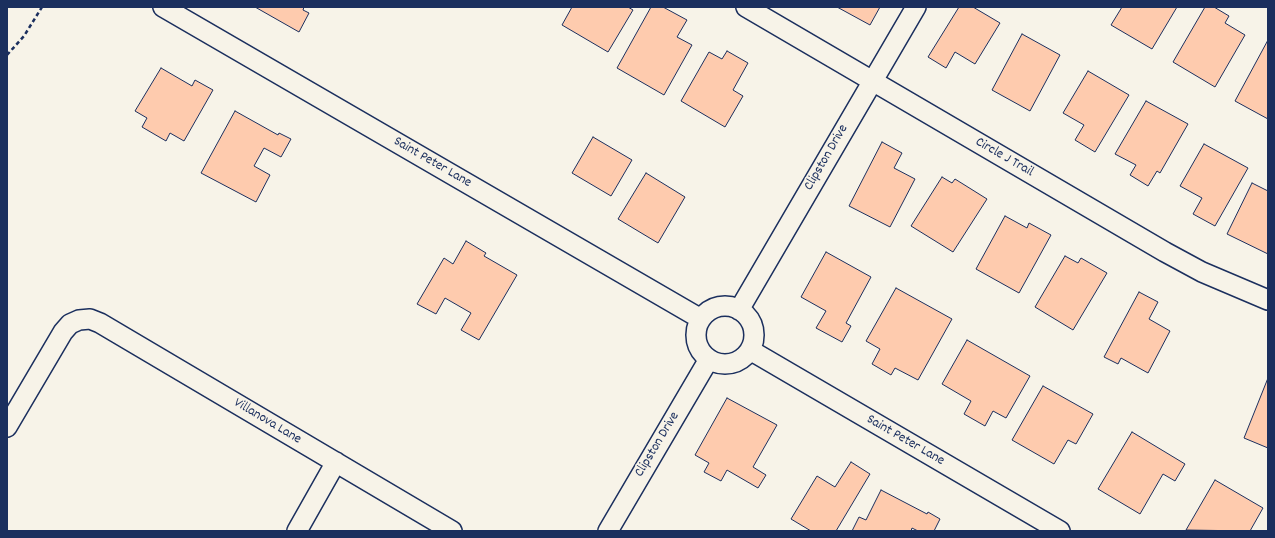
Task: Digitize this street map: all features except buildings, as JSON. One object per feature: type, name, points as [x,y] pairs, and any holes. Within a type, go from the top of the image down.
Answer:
[{"type":"street","name":"Saint Peter Lane","points":[[163,7],[701,319]]},
{"type":"street","name":"Circle J Trail","points":[[746,7],[1165,252],[1202,272],[1268,300]]},
{"type":"street","name":"Clipston Drive","points":[[739,310],[916,7]]},
{"type":"street","points":[[718,307],[731,307],[739,310],[750,320],[753,327],[754,335],[750,350],[745,356],[732,363],[724,364],[709,359],[704,354],[697,341],[696,334],[701,319],[706,313],[718,307]]},
{"type":"street","name":"Villanova Lane","points":[[7,427],[62,332],[70,324],[79,320],[90,319],[100,323],[452,531]]},
{"type":"street","name":"Saint Peter Lane","points":[[750,350],[1060,531]]},
{"type":"street","name":"Clipston Drive","points":[[608,531],[709,359]]},
{"type":"street","points":[[297,531],[336,462]]},
{"type":"path","points":[[7,55],[24,36],[42,7]]}]
